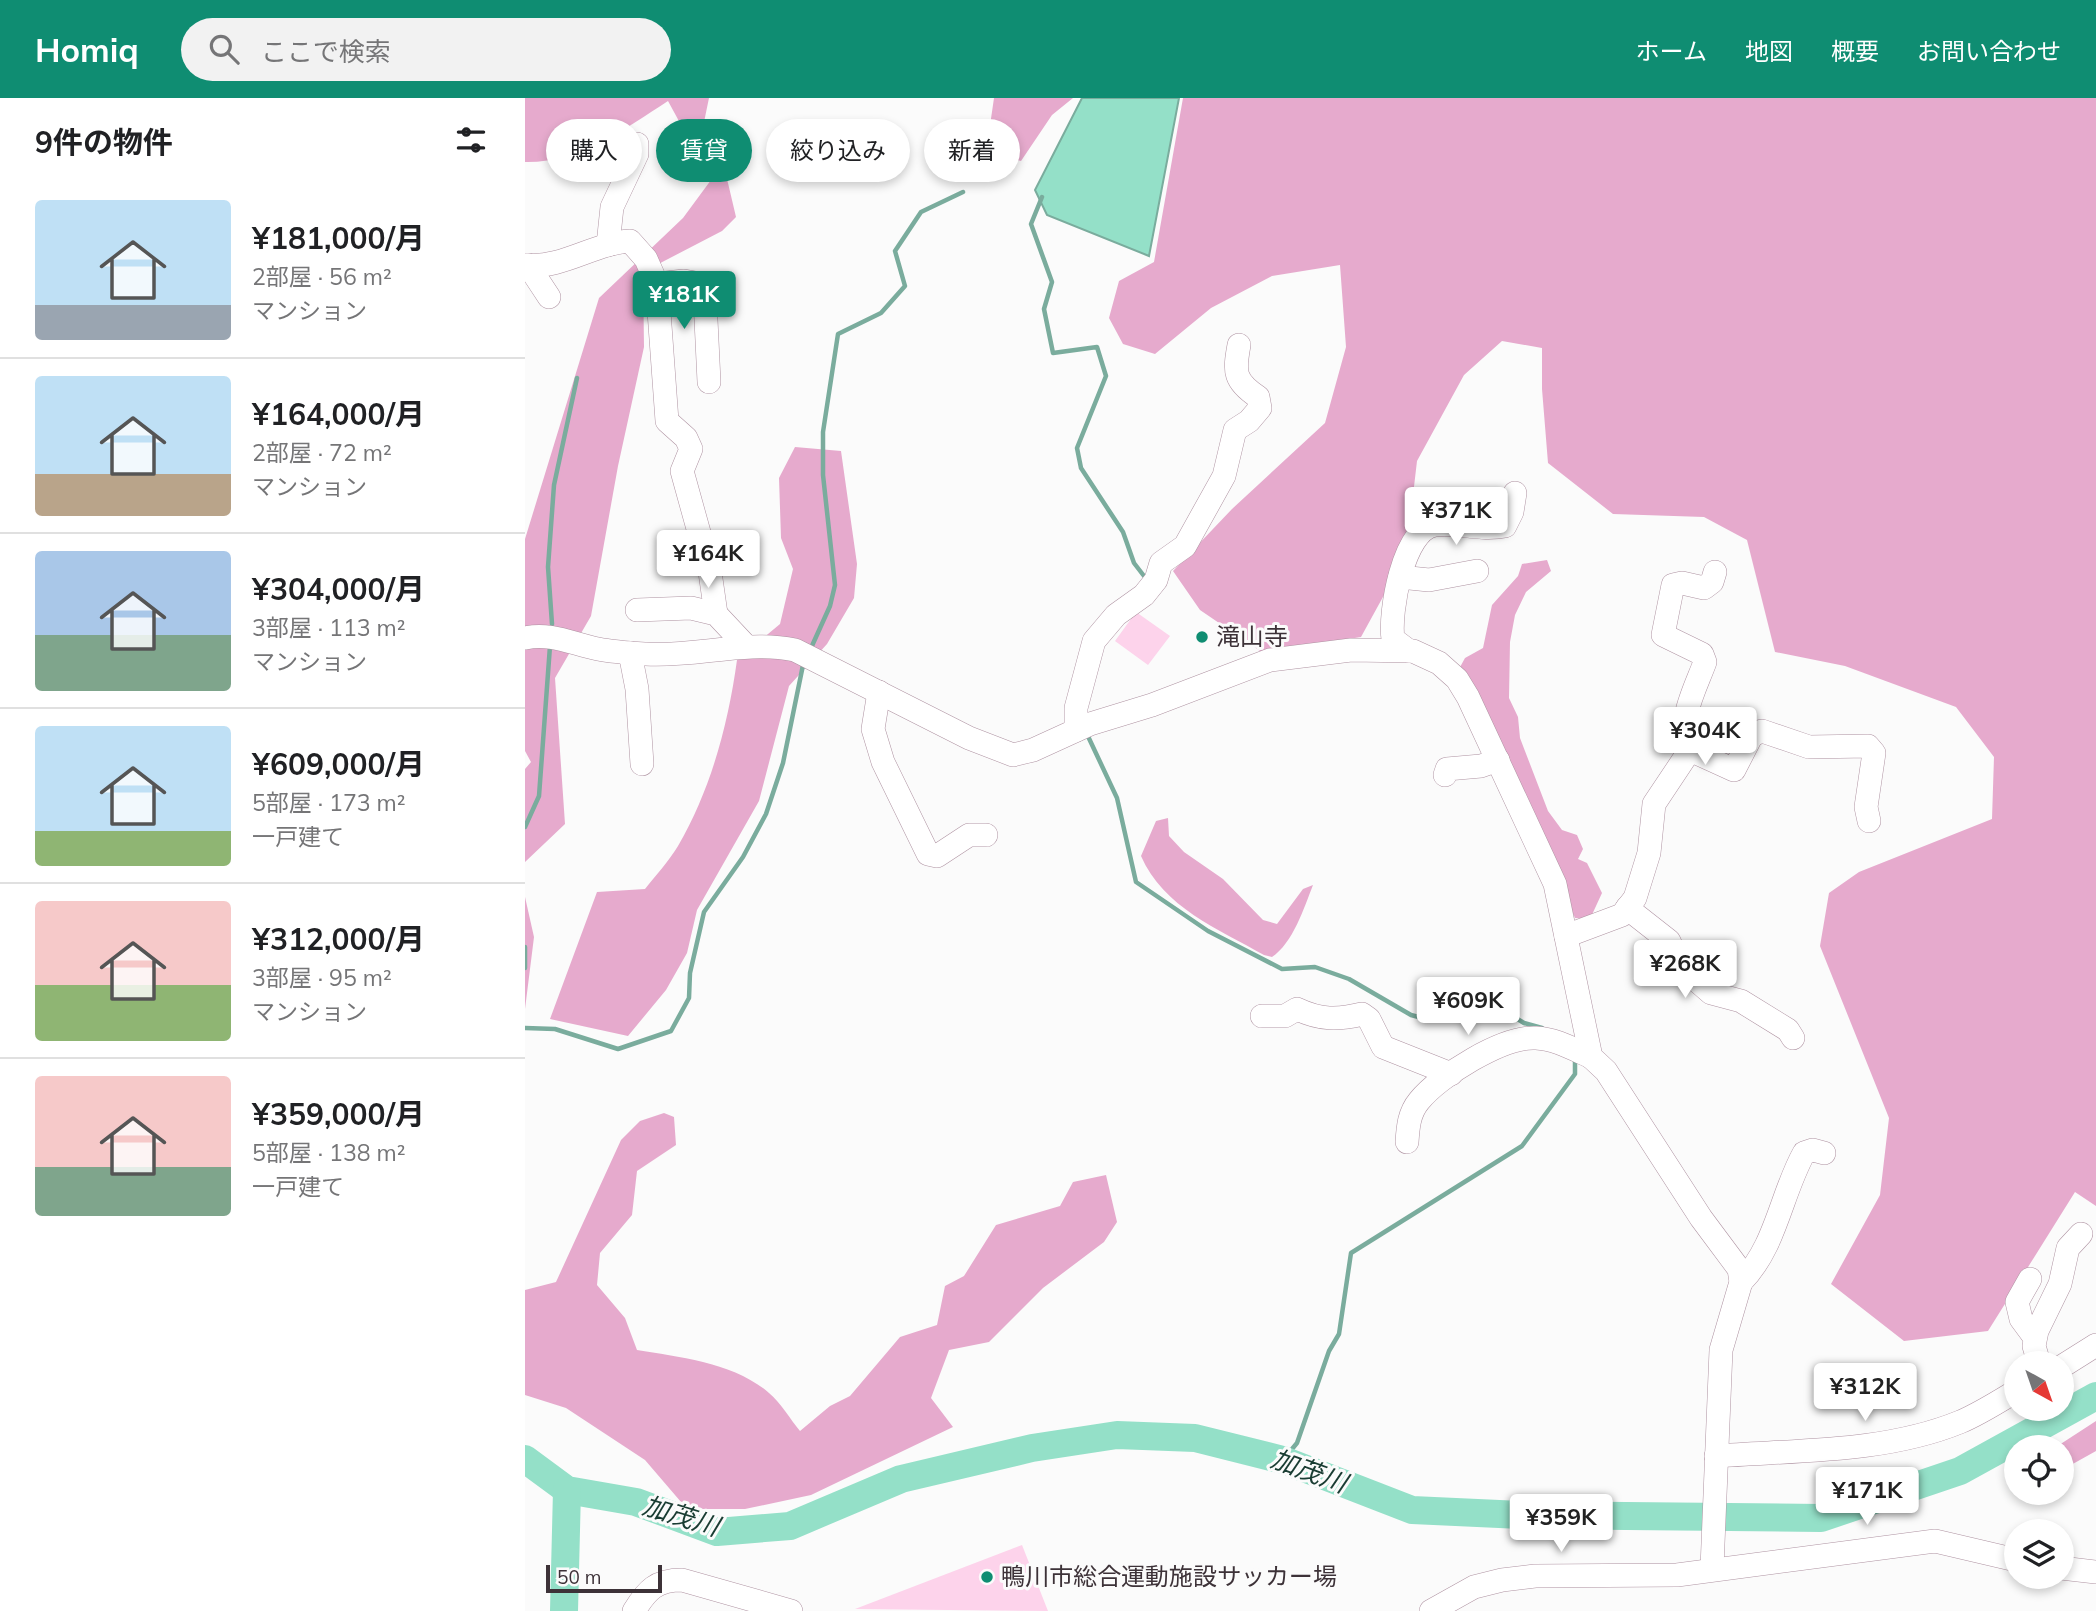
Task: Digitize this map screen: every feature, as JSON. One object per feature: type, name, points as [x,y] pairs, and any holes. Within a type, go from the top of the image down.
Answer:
[{"type":"street","points":[[608,245],[612,207],[624,182]]},
{"type":"street","points":[[527,265],[552,264],[608,245],[631,241],[646,259],[657,285],[667,421],[686,438],[691,449],[682,471],[710,572],[716,614]]},
{"type":"street","points":[[527,265],[549,297]]},
{"type":"street","points":[[657,285],[684,281],[701,284],[705,299],[709,382]]},
{"type":"street","points":[[1082,727],[1076,708],[1094,641],[1117,615],[1144,594],[1156,580],[1161,563],[1185,546],[1224,476],[1235,430],[1249,421],[1260,408],[1258,397],[1242,386],[1234,368],[1239,345]]},
{"type":"street","points":[[1515,494],[1512,512],[1505,526],[1491,529],[1432,525],[1415,536],[1400,577],[1391,627],[1393,639],[1409,651],[1439,663],[1457,679],[1498,760],[1555,884],[1591,1057]]},
{"type":"street","points":[[1400,577],[1429,580],[1477,571]]},
{"type":"street","points":[[1715,572],[1712,582],[1704,588],[1682,583],[1674,585],[1663,626],[1663,635],[1702,654],[1705,662],[1686,718],[1686,744],[1690,751],[1734,770],[1752,735],[1762,731],[1809,747],[1868,746],[1874,753],[1866,807],[1869,821]]},
{"type":"street","points":[[637,610],[691,608],[716,614],[746,646]]},
{"type":"street","points":[[525,638],[543,635],[598,649],[630,653],[687,655],[765,644],[795,650],[1004,754],[1033,750],[1082,727],[1152,705],[1270,660],[1351,650],[1409,651]]},
{"type":"street","points":[[630,653],[637,689],[642,764]]},
{"type":"street","points":[[879,692],[873,729],[883,762],[928,854],[937,856],[969,835],[986,835]]},
{"type":"street","points":[[1566,936],[1622,915],[1635,898],[1649,853],[1654,804],[1690,751]]},
{"type":"street","points":[[1445,775],[1447,769],[1481,766],[1498,760]]},
{"type":"street","points":[[1627,908],[1669,941],[1681,967],[1711,993],[1741,1001],[1788,1030],[1793,1038]]},
{"type":"street","points":[[1262,1016],[1285,1016],[1297,1009],[1312,1016],[1338,1020],[1362,1013],[1369,1019],[1383,1047],[1451,1074]]},
{"type":"street","points":[[1407,1142],[1408,1122],[1419,1101],[1451,1074],[1484,1053],[1522,1039],[1557,1041],[1591,1057],[1606,1071],[1700,1218],[1739,1269],[1741,1282],[1721,1350],[1712,1568]]},
{"type":"street","points":[[1741,1282],[1753,1270],[1786,1202],[1795,1168],[1804,1153],[1813,1150],[1824,1153]]},
{"type":"street","points":[[2035,1338],[2060,1284],[2068,1248],[2081,1234]]},
{"type":"street","points":[[2030,1279],[2017,1302],[2021,1319],[2035,1338],[2037,1351]]},
{"type":"street","points":[[2074,1359],[2096,1345]]},
{"type":"street","points":[[1716,1456],[1876,1444],[1961,1422],[2004,1398]]},
{"type":"street","points":[[1431,1611],[1474,1587],[1535,1576],[1677,1575],[1712,1568],[1935,1541],[2004,1557]]},
{"type":"street","points":[[2074,1569],[2096,1572]]},
{"type":"street","points":[[634,1611],[644,1595],[665,1580],[682,1580],[791,1611]]},
{"type":"shaded area","points":[[525,98],[709,98],[705,119],[678,119],[668,101],[639,119],[546,119],[546,161],[525,162]]},
{"type":"shaded area","points":[[994,98],[1073,98],[1052,115],[1021,161],[1020,119],[991,119]]},
{"type":"shaded area","points":[[1082,98],[1179,98],[1149,256],[1047,215],[1035,190]]},
{"type":"shaded area","points":[[1183,98],[2096,98],[2096,1206],[2075,1192],[1988,1331],[1904,1341],[1831,1284],[1880,1195],[1889,1118],[1820,946],[1829,893],[1859,872],[1992,819],[1994,757],[1956,707],[1845,666],[1775,652],[1747,540],[1704,517],[1613,514],[1548,463],[1542,389],[1542,348],[1502,341],[1464,375],[1417,461],[1406,555],[1361,637],[1263,653],[1200,610],[1173,571],[1232,509],[1325,423],[1346,347],[1340,265],[1272,276],[1211,308],[1155,354],[1123,344],[1109,318],[1119,281],[1154,262]]},
{"type":"shaded area","points":[[710,182],[728,182],[736,217],[722,231],[643,272],[644,347],[618,466],[591,616],[555,678],[565,824],[525,862],[525,769],[531,762],[525,751],[525,539],[599,298],[683,218]]},
{"type":"shaded area","points":[[795,447],[841,451],[857,564],[854,598],[827,644],[789,686],[759,801],[697,910],[687,953],[666,990],[628,1036],[550,1019],[597,892],[645,889],[678,846],[700,802],[717,756],[737,660],[780,624],[793,569],[781,538],[779,478]]},
{"type":"shaded area","points":[[1547,560],[1551,571],[1526,592],[1515,615],[1510,642],[1509,698],[1518,717],[1520,738],[1548,811],[1562,830],[1577,835],[1583,849],[1578,859],[1587,863],[1602,893],[1590,919],[1575,918],[1459,669],[1465,658],[1483,648],[1492,605],[1518,576],[1522,564]]},
{"type":"shaded area","points":[[1136,612],[1170,636],[1148,665],[1115,641]]},
{"type":"shaded area","points":[[1168,818],[1169,836],[1184,852],[1223,879],[1263,920],[1277,924],[1303,889],[1313,885],[1292,934],[1272,957],[1193,915],[1177,903],[1151,874],[1141,856],[1156,821]]},
{"type":"shaded area","points":[[525,897],[534,937],[525,1009]]},
{"type":"shaded area","points":[[664,1113],[674,1117],[676,1145],[637,1171],[632,1215],[600,1253],[597,1285],[625,1318],[637,1350],[706,1363],[740,1375],[773,1397],[800,1431],[830,1406],[850,1396],[900,1337],[937,1325],[945,1286],[964,1276],[996,1225],[1060,1206],[1073,1182],[1106,1175],[1117,1222],[1104,1242],[1043,1288],[989,1342],[949,1350],[931,1398],[953,1427],[811,1495],[745,1509],[687,1509],[645,1460],[566,1408],[525,1395],[525,1290],[556,1282],[621,1140],[640,1121]]},
{"type":"shaded area","points":[[2096,1421],[2096,1451],[2074,1463],[2074,1435]]},
{"type":"shaded area","name":"鴨川市総合運動施設サッカー場","points":[[1022,1545],[1048,1611],[855,1609]]},
{"type":"waterway","points":[[811,648],[830,606],[835,585],[823,475],[823,432],[838,334],[881,313],[905,286],[895,251],[921,212],[963,192]]},
{"type":"waterway","points":[[1042,197],[1031,224],[1052,282],[1044,309],[1053,353],[1097,347],[1106,376],[1077,448],[1081,468],[1123,532],[1134,563],[1144,576]]},
{"type":"waterway","points":[[552,624],[548,567],[554,485],[577,378]]},
{"type":"waterway","points":[[525,827],[539,796],[550,646]]},
{"type":"waterway","points":[[525,1028],[555,1029],[618,1049],[671,1031],[689,998],[690,973],[704,912],[743,857],[766,814],[783,763],[803,665]]},
{"type":"waterway","points":[[1086,732],[1117,798],[1136,882],[1208,931],[1282,969],[1315,967],[1349,979],[1411,1015],[1426,1019],[1490,1002],[1524,1023],[1542,1028]]},
{"type":"waterway","points":[[525,947],[525,968]]},
{"type":"waterway","points":[[1283,1460],[1297,1443],[1329,1351],[1339,1334],[1351,1253],[1522,1146],[1575,1074],[1575,1059]]},
{"type":"waterway","name":"加茂川","points":[[525,1459],[567,1490],[636,1502],[717,1532],[790,1526],[901,1479],[1032,1448],[1117,1435],[1195,1438],[1283,1460],[1412,1510],[1521,1515],[1821,1518],[1960,1471],[2096,1396]]},
{"type":"waterway","points":[[564,1611],[567,1490]]},
{"type":"place","name":"滝山寺","points":[[1202,637]]},
{"type":"place","name":"鴨川市総合運動施設サッカー場","points":[[987,1577]]}]
